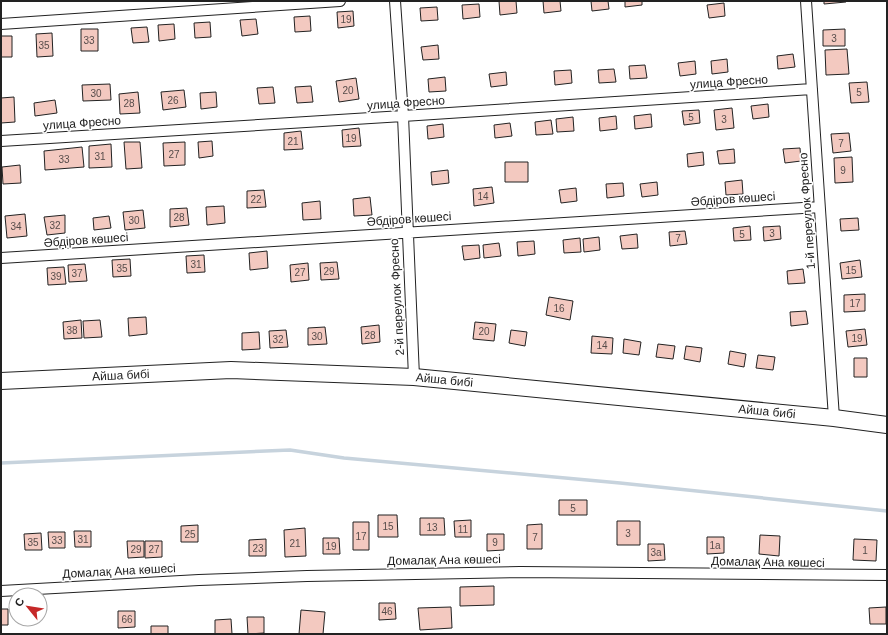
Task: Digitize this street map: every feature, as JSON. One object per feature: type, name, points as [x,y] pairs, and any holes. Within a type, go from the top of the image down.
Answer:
[{"type":"main road","name":"Айша бибі","points":[[1,381],[231,370],[414,377],[834,418],[887,426]]},
{"type":"street","points":[[1,24],[340,1]]},
{"type":"street","name":"2-й переулок Фресно","points":[[395,1],[403,116],[414,377]]},
{"type":"street","name":"1-й переулок Фресно","points":[[806,1],[834,418]]},
{"type":"street","name":"улица Фресно","points":[[1,141],[812,89]]},
{"type":"street","name":"Әбдіров көшесі","points":[[1,258],[819,207]]},
{"type":"street","name":"Домалақ Ана көшесі","points":[[1,591],[199,580],[307,576],[520,572],[887,575]]},
{"type":"building","points":[[499,1],[516,1],[517,13],[500,15]]},
{"type":"building","points":[[543,1],[560,1],[561,11],[544,13]]},
{"type":"building","points":[[591,1],[608,1],[609,9],[592,11]]},
{"type":"building","points":[[625,1],[642,1],[642,5],[625,7]]},
{"type":"building","points":[[824,1],[846,1],[846,2],[824,4]]},
{"type":"building","points":[[724,3],[725,16],[709,18],[707,5]]},
{"type":"building","points":[[479,4],[480,17],[463,19],[462,5]]},
{"type":"building","points":[[437,7],[438,20],[421,21],[420,8]]},
{"type":"building","points":[[353,11],[354,26],[338,28],[337,12]]},
{"type":"building","points":[[310,16],[311,31],[295,32],[294,17]]},
{"type":"building","points":[[256,19],[258,34],[242,36],[240,20]]},
{"type":"building","points":[[210,22],[211,37],[195,38],[194,23]]},
{"type":"building","points":[[174,24],[175,39],[159,41],[158,25]]},
{"type":"building","points":[[147,27],[149,42],[133,43],[131,28]]},
{"type":"building","points":[[81,29],[98,29],[98,51],[81,51]]},
{"type":"building","points":[[845,29],[845,46],[823,46],[823,30]]},
{"type":"building","points":[[52,33],[53,56],[37,57],[36,34]]},
{"type":"building","points":[[1,36],[12,36],[12,57],[1,57]]},
{"type":"building","points":[[438,45],[439,59],[423,60],[421,47]]},
{"type":"building","points":[[847,49],[849,74],[826,75],[825,50]]},
{"type":"building","points":[[793,54],[795,67],[778,69],[777,56]]},
{"type":"building","points":[[727,59],[728,72],[712,74],[711,61]]},
{"type":"building","points":[[695,61],[696,74],[680,76],[678,63]]},
{"type":"building","points":[[645,65],[647,78],[630,79],[629,66]]},
{"type":"building","points":[[614,69],[616,82],[599,83],[598,70]]},
{"type":"building","points":[[571,70],[572,83],[555,85],[554,71]]},
{"type":"building","points":[[506,72],[507,85],[491,87],[489,74]]},
{"type":"building","points":[[445,77],[446,91],[429,92],[428,79]]},
{"type":"building","points":[[356,78],[359,99],[339,102],[336,81]]},
{"type":"building","points":[[867,82],[869,102],[851,103],[849,83]]},
{"type":"building","points":[[110,84],[111,100],[83,101],[82,85]]},
{"type":"building","points":[[311,86],[313,102],[297,103],[295,87]]},
{"type":"building","points":[[273,87],[275,103],[259,104],[257,88]]},
{"type":"building","points":[[184,90],[186,107],[163,110],[161,92]]},
{"type":"building","points":[[138,92],[140,113],[120,114],[119,94]]},
{"type":"building","points":[[216,92],[217,107],[201,109],[200,93]]},
{"type":"building","points":[[14,97],[15,122],[1,123],[1,98]]},
{"type":"building","points":[[55,100],[57,113],[35,116],[34,103]]},
{"type":"building","points":[[768,104],[769,117],[753,119],[751,106]]},
{"type":"building","points":[[732,108],[734,128],[716,130],[714,110]]},
{"type":"building","points":[[699,110],[700,123],[684,125],[682,111]]},
{"type":"building","points":[[651,114],[652,127],[635,129],[634,116]]},
{"type":"building","points":[[616,116],[617,129],[600,131],[599,118]]},
{"type":"building","points":[[573,117],[574,131],[557,132],[556,119]]},
{"type":"building","points":[[551,120],[553,134],[536,135],[535,122]]},
{"type":"building","points":[[510,123],[512,136],[495,138],[494,125]]},
{"type":"building","points":[[443,124],[444,137],[428,139],[427,126]]},
{"type":"building","points":[[359,128],[361,146],[343,147],[342,130]]},
{"type":"building","points":[[301,131],[303,149],[284,150],[284,133]]},
{"type":"building","points":[[849,133],[851,151],[833,153],[831,134]]},
{"type":"building","points":[[212,141],[213,156],[199,158],[198,142]]},
{"type":"building","points":[[124,142],[140,142],[142,168],[126,169]]},
{"type":"building","points":[[185,142],[185,165],[164,166],[163,143]]},
{"type":"building","points":[[111,144],[112,167],[89,168],[89,146]]},
{"type":"building","points":[[82,147],[84,167],[45,170],[44,151]]},
{"type":"building","points":[[800,148],[801,161],[785,163],[783,149]]},
{"type":"building","points":[[734,149],[735,163],[719,164],[717,151]]},
{"type":"building","points":[[703,152],[704,165],[688,167],[687,154]]},
{"type":"building","points":[[852,157],[853,182],[835,183],[834,158]]},
{"type":"building","points":[[505,162],[528,162],[528,182],[505,182]]},
{"type":"building","points":[[20,165],[21,183],[3,184],[2,167]]},
{"type":"building","points":[[448,170],[449,183],[432,185],[431,172]]},
{"type":"building","points":[[742,180],[743,194],[726,195],[725,182]]},
{"type":"building","points":[[657,182],[658,195],[642,197],[640,184]]},
{"type":"building","points":[[623,183],[624,196],[607,198],[606,184]]},
{"type":"building","points":[[492,187],[494,203],[474,206],[473,189]]},
{"type":"building","points":[[576,188],[577,201],[561,203],[559,190]]},
{"type":"building","points":[[264,190],[266,207],[247,208],[247,191]]},
{"type":"building","points":[[370,197],[372,215],[354,216],[353,199]]},
{"type":"building","points":[[320,201],[321,219],[303,220],[302,203]]},
{"type":"building","points":[[224,206],[225,223],[207,225],[206,207]]},
{"type":"building","points":[[187,208],[189,225],[170,227],[170,209]]},
{"type":"building","points":[[143,210],[145,228],[125,230],[123,212]]},
{"type":"building","points":[[25,214],[27,236],[7,238],[5,216]]},
{"type":"building","points":[[65,215],[65,233],[47,235],[44,217]]},
{"type":"building","points":[[109,216],[111,228],[94,230],[93,218]]},
{"type":"building","points":[[858,218],[859,230],[841,231],[840,219]]},
{"type":"building","points":[[750,226],[751,240],[734,241],[733,228]]},
{"type":"building","points":[[780,226],[781,239],[764,241],[763,227]]},
{"type":"building","points":[[685,231],[687,244],[670,246],[669,232]]},
{"type":"building","points":[[637,234],[638,248],[622,249],[620,236]]},
{"type":"building","points":[[599,237],[600,250],[584,252],[583,239]]},
{"type":"building","points":[[580,238],[581,252],[564,253],[563,240]]},
{"type":"building","points":[[534,241],[535,254],[518,256],[517,242]]},
{"type":"building","points":[[499,243],[501,256],[484,258],[483,245]]},
{"type":"building","points":[[479,245],[480,258],[464,260],[462,246]]},
{"type":"building","points":[[267,251],[268,268],[250,270],[249,253]]},
{"type":"building","points":[[204,255],[205,272],[187,273],[186,256]]},
{"type":"building","points":[[130,259],[131,276],[113,277],[112,260]]},
{"type":"building","points":[[860,260],[862,277],[842,279],[840,263]]},
{"type":"building","points":[[337,262],[339,279],[321,280],[320,263]]},
{"type":"building","points":[[308,263],[309,280],[291,282],[290,265]]},
{"type":"building","points":[[85,264],[87,281],[69,282],[68,265]]},
{"type":"building","points":[[64,267],[66,284],[48,285],[47,268]]},
{"type":"building","points":[[803,269],[805,283],[788,284],[787,271]]},
{"type":"building","points":[[865,294],[865,311],[844,312],[844,295]]},
{"type":"building","points":[[549,297],[573,301],[570,320],[546,315]]},
{"type":"building","points":[[806,311],[808,324],[791,326],[790,312]]},
{"type":"building","points":[[146,317],[147,334],[129,336],[128,318]]},
{"type":"building","points":[[81,320],[82,338],[64,339],[63,322]]},
{"type":"building","points":[[100,320],[102,337],[84,338],[83,321]]},
{"type":"building","points":[[475,322],[496,324],[494,341],[473,339]]},
{"type":"building","points":[[379,325],[380,342],[362,344],[361,327]]},
{"type":"building","points":[[325,327],[327,344],[308,345],[308,328]]},
{"type":"building","points":[[865,329],[867,345],[848,347],[846,331]]},
{"type":"building","points":[[286,330],[288,347],[270,348],[269,331]]},
{"type":"building","points":[[511,330],[527,332],[525,346],[509,343]]},
{"type":"building","points":[[259,332],[260,349],[242,350],[242,333]]},
{"type":"building","points":[[592,336],[613,338],[612,354],[591,353]]},
{"type":"building","points":[[624,339],[641,342],[639,355],[623,353]]},
{"type":"building","points":[[658,344],[675,346],[673,359],[656,357]]},
{"type":"building","points":[[686,346],[702,348],[700,362],[684,359]]},
{"type":"building","points":[[730,351],[746,354],[744,367],[728,364]]},
{"type":"building","points":[[758,355],[775,357],[773,370],[756,368]]},
{"type":"building","points":[[854,358],[867,358],[867,377],[854,377]]},
{"type":"building","points":[[559,500],[587,500],[587,515],[559,515]]},
{"type":"building","points":[[378,515],[397,515],[398,537],[378,537]]},
{"type":"building","points":[[420,518],[444,518],[445,535],[420,535]]},
{"type":"building","points":[[471,520],[471,537],[455,537],[454,521]]},
{"type":"building","points":[[617,521],[640,521],[640,545],[617,545]]},
{"type":"building","points":[[353,522],[369,522],[369,550],[353,550]]},
{"type":"building","points":[[542,524],[542,549],[527,549],[527,525]]},
{"type":"building","points":[[198,525],[198,542],[181,542],[181,526]]},
{"type":"building","points":[[305,528],[306,556],[285,557],[284,530]]},
{"type":"building","points":[[74,531],[91,531],[91,547],[75,547]]},
{"type":"building","points":[[48,532],[65,532],[65,548],[49,548]]},
{"type":"building","points":[[41,533],[42,550],[25,550],[24,534]]},
{"type":"building","points":[[487,534],[504,534],[504,550],[487,551]]},
{"type":"building","points":[[760,535],[780,536],[779,556],[759,554]]},
{"type":"building","points":[[707,537],[724,537],[724,553],[707,554]]},
{"type":"building","points":[[323,538],[339,538],[340,554],[323,554]]},
{"type":"building","points":[[266,539],[266,556],[249,556],[249,540]]},
{"type":"building","points":[[854,539],[877,540],[876,561],[853,560]]},
{"type":"building","points":[[127,541],[144,541],[144,557],[128,558]]},
{"type":"building","points":[[145,541],[162,541],[162,557],[145,558]]},
{"type":"building","points":[[648,544],[664,544],[665,560],[648,561]]},
{"type":"building","points":[[494,586],[494,605],[460,606],[460,587]]},
{"type":"building","points":[[379,603],[395,603],[396,619],[379,620]]},
{"type":"building","points":[[451,607],[452,628],[420,630],[418,608]]},
{"type":"building","points":[[886,607],[886,624],[870,624],[869,608]]},
{"type":"building","points":[[1,609],[8,609],[8,625],[1,625]]},
{"type":"building","points":[[301,610],[325,612],[323,634],[299,634]]},
{"type":"building","points":[[118,611],[135,611],[135,627],[118,628]]},
{"type":"building","points":[[247,617],[264,617],[264,633],[248,634]]},
{"type":"building","points":[[231,619],[232,634],[215,634],[215,620]]},
{"type":"building","points":[[151,626],[168,626],[168,634],[151,634]]},
{"type":"waterway","points":[[1,463],[290,450],[344,458],[620,483],[887,511]]}]
